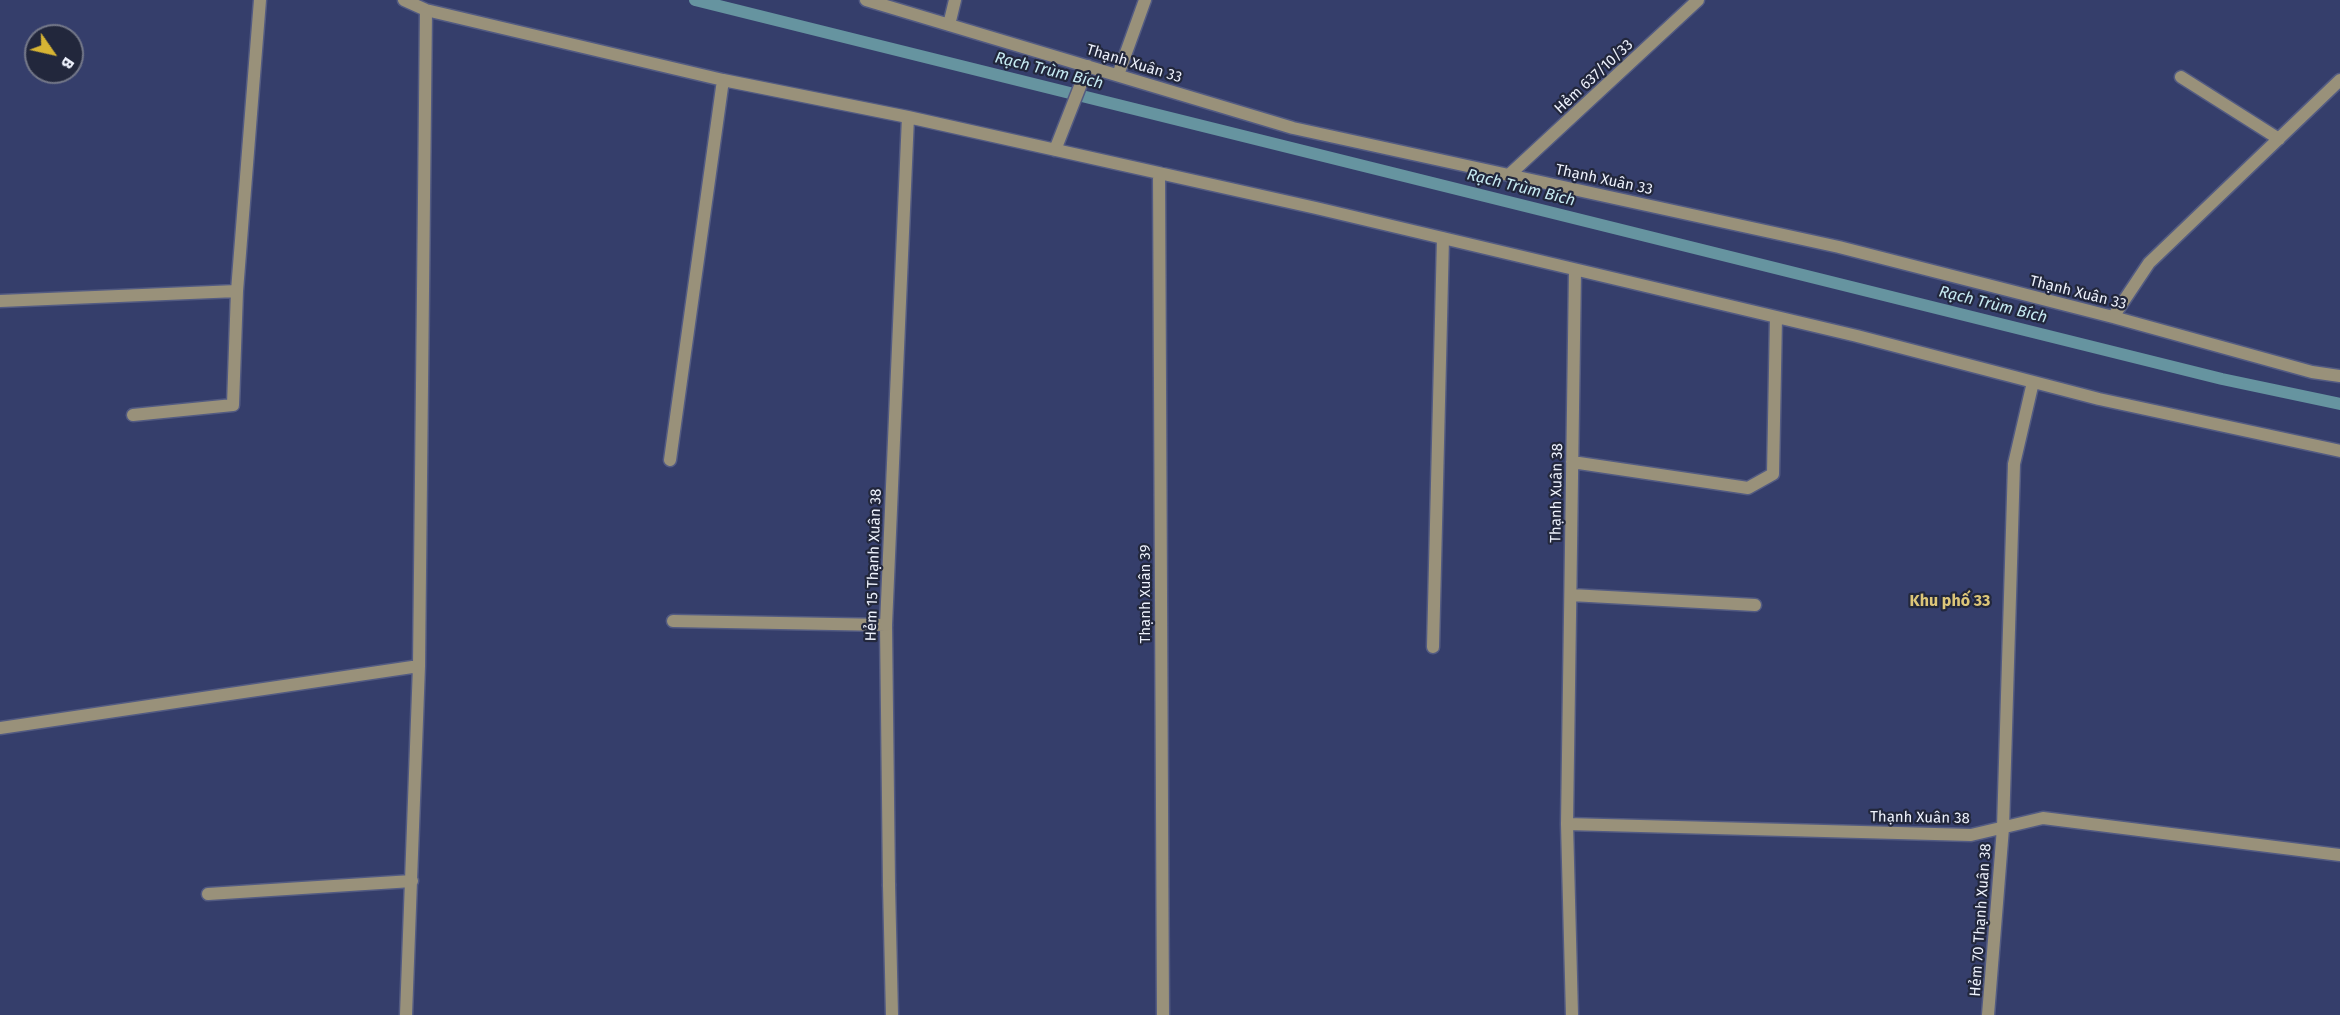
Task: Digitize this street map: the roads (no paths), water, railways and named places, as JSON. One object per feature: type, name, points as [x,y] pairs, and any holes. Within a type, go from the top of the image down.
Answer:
[{"type":"street","points":[[133,415],[233,405],[237,291],[260,0]]},
{"type":"street","points":[[404,0],[426,10],[723,80],[908,117],[1443,238],[1776,317],[2099,399],[2340,451]]},
{"type":"street","name":"Thạnh Xuân 33","points":[[866,0],[1293,128],[1839,247],[2113,317],[2312,372],[2340,376]]},
{"type":"street","points":[[949,25],[955,0]]},
{"type":"street","points":[[1118,75],[1145,0]]},
{"type":"street","name":"Hẻm 637/10/33","points":[[1509,175],[1698,0]]},
{"type":"street","points":[[406,1015],[419,666],[426,10]]},
{"type":"street","points":[[1055,150],[1088,66]]},
{"type":"street","points":[[2181,77],[2279,139]]},
{"type":"street","points":[[670,460],[723,80]]},
{"type":"street","points":[[2113,317],[2149,263],[2340,80]]},
{"type":"street","name":"Hẻm 15 Thạnh Xuân 38","points":[[892,1015],[886,625],[908,117]]},
{"type":"street","name":"Thạnh Xuân 39","points":[[1159,173],[1163,1015]]},
{"type":"street","points":[[1433,647],[1443,238]]},
{"type":"street","name":"Thạnh Xuân 38","points":[[1572,1015],[1568,824],[1575,270]]},
{"type":"street","points":[[0,302],[237,291]]},
{"type":"street","points":[[1572,462],[1748,488],[1773,474],[1776,317]]},
{"type":"street","name":"Hẻm 70 Thạnh Xuân 38","points":[[1988,1015],[2003,828],[2014,464],[2033,382]]},
{"type":"street","points":[[1571,595],[1755,605]]},
{"type":"street","points":[[673,621],[886,625]]},
{"type":"street","points":[[0,728],[419,666]]},
{"type":"street","name":"Thạnh Xuân 38","points":[[1568,824],[1971,835],[2043,818],[2340,855]]},
{"type":"street","points":[[208,894],[412,881]]},
{"type":"waterway","name":"Rạch Trùm Bích","points":[[695,0],[2222,379],[2340,404]]},
{"type":"district","name":"Khu phố 33","points":[[1950,602]]}]
